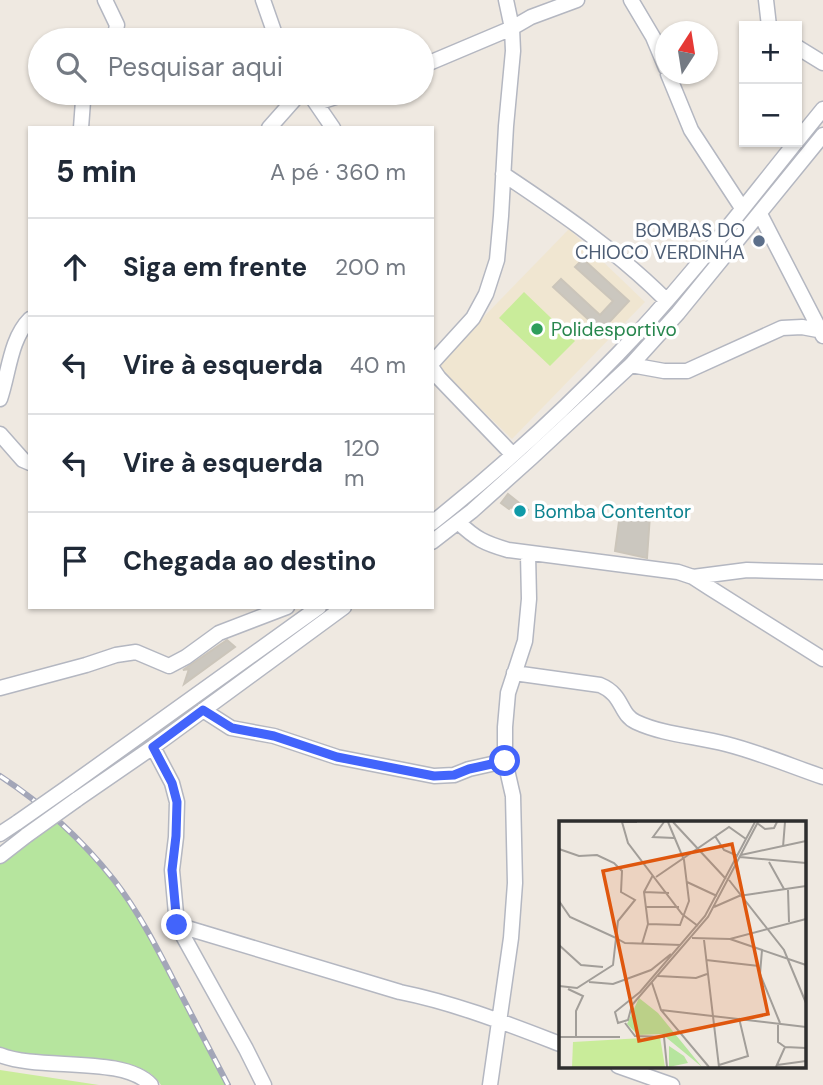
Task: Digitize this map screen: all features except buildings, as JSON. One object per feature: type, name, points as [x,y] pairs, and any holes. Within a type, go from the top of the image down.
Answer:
[{"type":"street","points":[[105,0],[116,28]]},
{"type":"street","points":[[263,0],[273,28]]},
{"type":"street","points":[[434,363],[473,318],[486,294],[497,260],[513,51],[506,0]]},
{"type":"street","points":[[434,61],[512,29],[531,17],[577,0]]},
{"type":"street","points":[[631,0],[655,42]]},
{"type":"street","points":[[766,0],[768,21]]},
{"type":"street","points":[[802,50],[823,63]]},
{"type":"street","points":[[672,84],[691,130],[742,208]]},
{"type":"street","points":[[81,126],[83,105]]},
{"type":"street","points":[[271,126],[289,105]]},
{"type":"street","points":[[318,105],[332,126]]},
{"type":"street","points":[[802,134],[823,108]]},
{"type":"street","points":[[434,540],[531,458],[631,365],[678,313],[823,135]]},
{"type":"street","points":[[434,521],[513,455],[618,354],[666,300],[791,147]]},
{"type":"street","points":[[503,174],[569,219],[641,275],[666,300]]},
{"type":"street","points":[[760,214],[822,333]]},
{"type":"street","points":[[0,399],[12,351],[28,321]]},
{"type":"street","points":[[631,365],[664,371],[687,371],[782,328],[802,327],[822,333]]},
{"type":"street","points":[[434,369],[439,378],[513,455]]},
{"type":"street","points":[[0,434],[28,462]]},
{"type":"street","points":[[458,522],[474,537],[489,545],[528,554],[693,576],[823,659]]},
{"type":"street","points":[[490,1085],[511,938],[515,883],[513,796],[505,761],[505,727],[508,693],[525,641],[529,599],[528,554]]},
{"type":"street","points":[[693,576],[747,570],[823,572]]},
{"type":"street","points":[[0,688],[116,655],[136,652],[169,666],[219,633],[282,609]]},
{"type":"street","points":[[0,834],[316,609]]},
{"type":"street","points":[[2,854],[341,609]]},
{"type":"street","points":[[514,673],[600,685],[617,696],[628,717],[635,722],[730,745],[823,777]]},
{"type":"street","points":[[203,710],[232,728],[274,736],[337,757],[434,776],[454,775],[505,761]]},
{"type":"street","points":[[153,747],[172,783],[177,802],[172,870],[177,925],[264,1085]]},
{"type":"street","points":[[177,925],[428,998],[499,1020],[559,1043]]},
{"type":"street","points":[[0,1055],[25,1062],[87,1065],[127,1072],[145,1079],[151,1085]]},
{"type":"street","points":[[621,1068],[638,1079],[672,1085]]},
{"type":"shaded area","points":[[569,229],[645,302],[512,439],[436,366]]},
{"type":"green space","name":"Polidesportivo","points":[[524,292],[575,341],[550,366],[499,318]]},
{"type":"green space","points":[[58,821],[90,853],[133,908],[152,938],[228,1085],[161,1085],[151,1074],[119,1062],[79,1057],[27,1056],[0,1049],[0,864]]},
{"type":"green space","points":[[0,1070],[99,1085],[0,1085]]},
{"type":"railway","points":[[0,776],[61,824],[89,851],[123,892],[139,916],[228,1085]]},
{"type":"place","name":"BOMBAS DO CHIOCO VERDINHA","points":[[759,241]]},
{"type":"place","name":"Polidesportivo","points":[[537,329]]},
{"type":"place","name":"Bomba Contentor","points":[[520,511]]},
{"type":"route","points":[[177,925],[172,870],[177,802],[172,783],[153,747],[203,710],[232,728],[274,736],[337,757],[434,776],[454,775],[505,761]]}]
